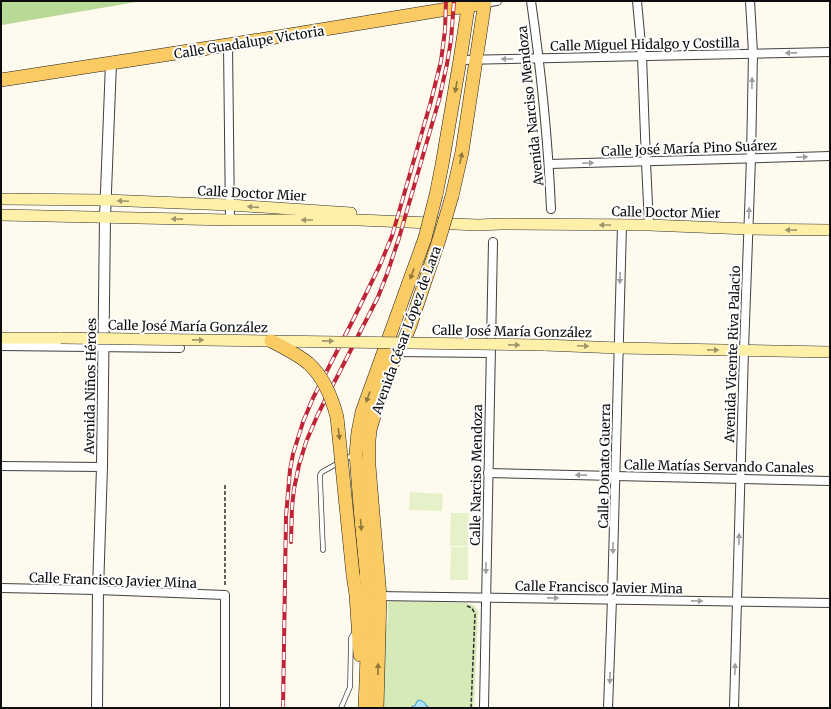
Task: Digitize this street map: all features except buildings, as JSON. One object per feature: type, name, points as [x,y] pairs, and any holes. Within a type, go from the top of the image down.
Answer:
[{"type":"main road","name":"Calle Guadalupe Victoria","points":[[1,80],[21,73],[111,63],[228,45],[468,4],[489,2]]},
{"type":"main road","name":"Avenida César López de Lara","points":[[377,708],[374,596],[361,519],[362,454],[358,432],[362,412],[391,351],[405,338],[439,240],[452,196],[462,152],[476,60],[489,2]]},
{"type":"main road","name":"Avenida César López de Lara","points":[[391,351],[390,335],[425,238],[436,195],[460,60],[468,4]]},
{"type":"main road","name":"Calle Doctor Mier","points":[[1,200],[106,200],[230,205],[478,221],[501,224]]},
{"type":"main road","name":"Calle Doctor Mier","points":[[1,215],[230,220],[359,220],[478,226],[501,224],[649,225],[748,229],[830,230]]},
{"type":"main road","name":"Calle José María González","points":[[1,338],[544,345],[830,352]]},
{"type":"main road","points":[[271,341],[308,364],[322,379],[333,403],[338,425],[356,596],[361,699],[364,708]]},
{"type":"main road","name":"Avenida César López de Lara","points":[[364,708],[368,630],[374,596]]},
{"type":"street","name":"Avenida Narciso Mendoza","points":[[531,1],[539,59],[549,164],[551,209]]},
{"type":"street","points":[[637,1],[642,56],[649,225]]},
{"type":"street","name":"Avenida Vicente Riva Palacio","points":[[734,708],[751,158],[753,53],[750,1]]},
{"type":"street","points":[[228,45],[230,220]]},
{"type":"street","name":"Calle Miguel Hidalgo y Costilla","points":[[460,60],[830,52]]},
{"type":"street","name":"Avenida Niños Héroes","points":[[97,708],[105,217],[111,63]]},
{"type":"street","name":"Calle José María Pino Suárez","points":[[549,164],[830,156]]},
{"type":"street","name":"Calle Donato Guerra","points":[[608,708],[622,225]]},
{"type":"street","name":"Calle Narciso Mendoza","points":[[484,708],[493,242]]},
{"type":"street","points":[[390,335],[405,338],[491,339]]},
{"type":"street","points":[[1,346],[180,348]]},
{"type":"street","points":[[391,351],[490,353]]},
{"type":"street","points":[[1,466],[102,467]]},
{"type":"street","name":"Calle Matías Servando Canales","points":[[488,473],[830,481]]},
{"type":"street","name":"Calle Francisco Javier Mina","points":[[1,588],[225,595]]},
{"type":"street","points":[[225,595],[225,708]]},
{"type":"street","name":"Calle Francisco Javier Mina","points":[[374,596],[830,603]]},
{"type":"lane","points":[[323,550],[320,475],[322,472],[362,454]]},
{"type":"lane","points":[[341,708],[350,687],[351,638],[358,625]]},
{"type":"path","points":[[225,485],[225,595]]},
{"type":"path","points":[[465,605],[472,608],[475,614],[471,708]]},
{"type":"green space","points":[[1,1],[142,1],[2,25]]},
{"type":"green space","points":[[410,492],[443,494],[442,511],[409,510]]},
{"type":"green space","points":[[451,513],[469,513],[468,546],[450,546]]},
{"type":"green space","points":[[451,547],[468,547],[468,580],[450,580]]},
{"type":"green space","points":[[391,601],[466,603],[473,605],[478,611],[474,708],[384,708],[384,632],[388,621],[388,604]]},
{"type":"water","points":[[420,700],[428,706],[428,708],[412,708],[412,706],[415,706],[417,701]]},
{"type":"railway","points":[[283,708],[286,516],[293,454],[303,422],[313,398],[380,265],[392,236],[441,61],[445,30],[446,1]]},
{"type":"railway","points":[[291,542],[294,489],[306,442],[318,414],[378,297],[399,238],[439,100],[451,40],[454,1]]}]
